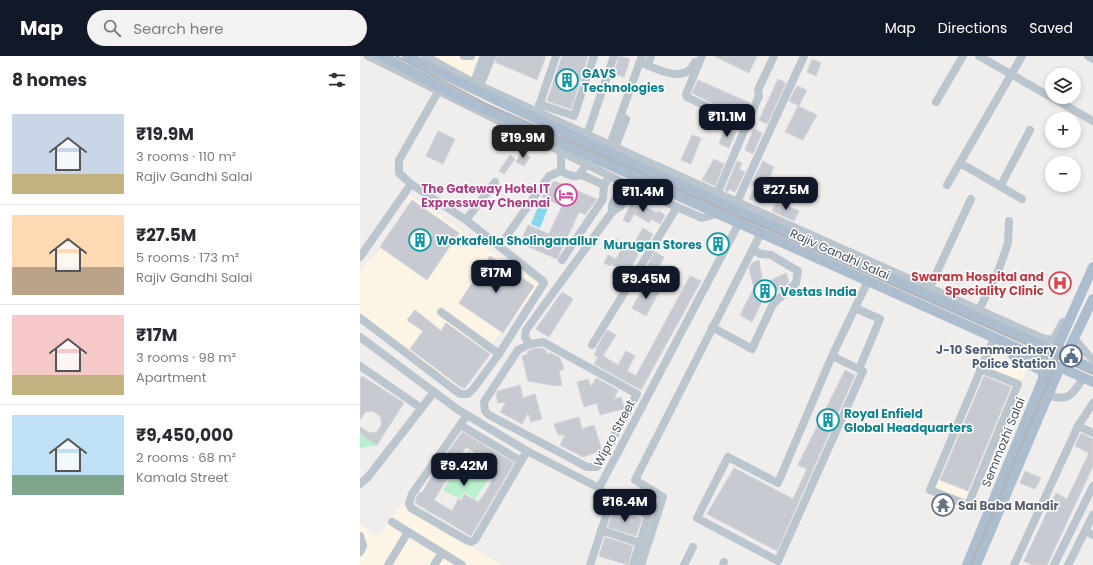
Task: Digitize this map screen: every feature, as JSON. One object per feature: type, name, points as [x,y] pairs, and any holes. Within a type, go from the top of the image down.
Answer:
[{"type":"main road","name":"Rajiv Gandhi Salai","points":[[382,56],[475,104],[1088,380]]},
{"type":"main road","name":"Rajiv Gandhi Salai","points":[[407,56],[476,87],[558,128],[583,136],[1016,330],[1055,352],[1093,369]]},
{"type":"main road","points":[[475,104],[476,87]]},
{"type":"main road","points":[[554,140],[559,138],[560,134],[558,128]]},
{"type":"main road","points":[[575,149],[573,145],[574,141],[583,136]]},
{"type":"main road","name":"Semmozhi Salai","points":[[966,565],[1050,362],[1092,270]]},
{"type":"main road","points":[[1065,356],[1093,299]]},
{"type":"main road","points":[[1006,343],[1015,358],[1043,372],[1043,380]]},
{"type":"main road","points":[[976,565],[1060,367]]},
{"type":"street","points":[[368,56],[628,185],[702,218],[717,214]]},
{"type":"street","points":[[427,56],[476,87],[538,108],[574,116],[594,56]]},
{"type":"street","points":[[464,56],[471,56]]},
{"type":"street","points":[[476,87],[484,56]]},
{"type":"street","points":[[476,87],[492,56]]},
{"type":"street","points":[[538,108],[556,56]]},
{"type":"street","points":[[538,108],[583,136],[614,56]]},
{"type":"street","points":[[612,147],[620,117],[644,61],[651,56]]},
{"type":"street","points":[[644,61],[679,74],[687,74],[693,68],[698,56]]},
{"type":"street","points":[[702,56],[686,94],[687,97],[746,126]]},
{"type":"street","points":[[717,194],[759,96],[760,87],[774,56]]},
{"type":"street","points":[[737,202],[804,56]]},
{"type":"street","points":[[936,102],[963,56]]},
{"type":"street","points":[[979,56],[1093,121]]},
{"type":"street","points":[[947,185],[1022,56]]},
{"type":"street","points":[[1088,56],[1093,59]]},
{"type":"street","points":[[360,318],[460,394],[468,394],[498,354],[543,286],[543,281],[466,220],[411,184],[399,172],[399,160],[438,92]]},
{"type":"street","points":[[1000,185],[1030,130]]},
{"type":"street","points":[[596,142],[612,147],[833,244],[929,289],[979,310],[1016,330],[1042,338],[1053,340],[1092,270]]},
{"type":"street","points":[[561,153],[561,170]]},
{"type":"street","points":[[960,163],[1022,199]]},
{"type":"street","points":[[561,170],[573,177],[580,174],[586,165]]},
{"type":"street","points":[[506,236],[549,176],[561,170]]},
{"type":"street","points":[[580,174],[604,185]]},
{"type":"street","points":[[562,260],[603,199],[604,185],[610,176]]},
{"type":"street","points":[[466,220],[495,182]]},
{"type":"street","points":[[360,257],[411,184]]},
{"type":"street","points":[[530,344],[525,337],[526,330],[612,212],[621,206],[628,185]]},
{"type":"street","points":[[929,289],[971,199]]},
{"type":"street","points":[[592,345],[677,207]]},
{"type":"street","points":[[979,310],[999,269],[1006,250],[1009,221]]},
{"type":"street","name":"Wipro Street","points":[[599,488],[739,223]]},
{"type":"street","points":[[641,565],[663,497],[635,480],[761,233]]},
{"type":"street","points":[[712,327],[752,349],[773,304],[796,283],[798,271],[771,255],[761,254],[752,250]]},
{"type":"street","points":[[832,356],[864,370],[778,561],[697,518],[728,457],[778,483],[832,356],[868,281]]},
{"type":"street","points":[[855,308],[880,319],[860,369]]},
{"type":"street","points":[[441,312],[498,354]]},
{"type":"street","points":[[360,337],[467,415],[527,451],[599,488],[611,501],[647,515],[648,517],[633,565]]},
{"type":"street","points":[[980,369],[1018,384],[968,505],[930,490],[980,369],[994,338]]},
{"type":"street","points":[[1074,338],[1093,359]]},
{"type":"street","points":[[637,394],[597,467],[588,467],[485,411],[484,402],[518,350],[530,344],[543,342],[637,394],[646,399]]},
{"type":"street","points":[[360,376],[364,369],[421,408]]},
{"type":"street","points":[[1048,395],[1058,398],[1068,396],[1088,380]]},
{"type":"street","points":[[360,484],[368,477],[434,392]]},
{"type":"street","points":[[1014,565],[1078,426],[1093,403]]},
{"type":"street","points":[[467,415],[412,494],[409,503],[412,508],[471,542],[475,540],[527,451]]},
{"type":"street","points":[[460,425],[521,461]]},
{"type":"street","points":[[1078,426],[1093,433]]},
{"type":"street","points":[[1054,565],[1093,486]]},
{"type":"street","points":[[590,565],[611,501]]},
{"type":"street","points":[[1068,565],[1093,515]]},
{"type":"street","points":[[392,522],[462,565]]},
{"type":"street","points":[[602,530],[640,543]]},
{"type":"street","points":[[1085,531],[1093,535]]},
{"type":"street","points":[[388,565],[408,532]]},
{"type":"street","points":[[360,536],[363,541],[360,552]]},
{"type":"street","points":[[684,565],[693,547]]},
{"type":"street","points":[[434,565],[442,552]]},
{"type":"shaded area","points":[[434,56],[478,56],[471,76]]},
{"type":"shaded area","points":[[407,193],[541,285],[451,392],[360,324],[360,271],[411,215]]},
{"type":"shaded area","points":[[985,353],[1027,369],[971,508],[928,490]]},
{"type":"shaded area","points":[[401,504],[502,565],[360,565],[360,524],[379,537]]},
{"type":"green space","points":[[360,433],[377,445],[360,448]]},
{"type":"green space","points":[[468,451],[496,468],[475,499],[464,492],[460,499],[443,490]]},
{"type":"water","points":[[539,204],[548,208],[540,228],[531,224]]},
{"type":"building","points":[[497,56],[546,56],[537,80],[495,62]]},
{"type":"building","name":"GAVS Technologies","points":[[562,56],[588,56],[571,109],[547,101]]},
{"type":"building","points":[[619,56],[630,59],[624,77],[614,74]]},
{"type":"building","points":[[714,56],[757,56],[749,73]]},
{"type":"building","points":[[812,59],[821,63],[816,76],[807,72]]},
{"type":"building","points":[[778,79],[786,83],[767,124],[759,120]]},
{"type":"building","points":[[698,80],[750,103],[743,119],[692,93]]},
{"type":"building","points":[[797,86],[807,90],[799,106],[789,101]]},
{"type":"building","points":[[798,106],[817,115],[803,140],[785,132]]},
{"type":"building","points":[[725,127],[736,132],[729,148],[719,144]]},
{"type":"building","points":[[754,129],[762,133],[753,154],[745,150]]},
{"type":"building","points":[[438,131],[455,139],[443,164],[426,156]]},
{"type":"building","points":[[692,135],[701,138],[691,164],[681,160]]},
{"type":"building","points":[[522,152],[530,157],[524,166],[516,162]]},
{"type":"building","points":[[510,155],[515,159],[504,174],[499,171]]},
{"type":"building","points":[[714,159],[724,164],[715,186],[702,180]]},
{"type":"building","points":[[737,161],[742,163],[739,169],[745,172],[735,192],[729,189],[728,192],[725,190]]},
{"type":"building","points":[[763,161],[774,167],[759,203],[749,199],[755,187],[751,185]]},
{"type":"building","points":[[554,181],[597,199],[585,215],[579,212],[557,259],[520,243],[528,225],[549,234],[562,206],[542,197]]},
{"type":"building","points":[[635,196],[642,200],[640,204],[657,213],[658,211],[665,215],[660,224],[651,219],[649,223],[634,214],[629,223],[623,220]]},
{"type":"building","name":"Workafella Sholinganallur","points":[[412,200],[459,233],[427,280],[380,247]]},
{"type":"building","points":[[777,201],[799,211],[794,221],[772,211]]},
{"type":"building","points":[[643,228],[653,234],[645,249],[642,247],[628,274],[611,264],[610,266],[604,263],[608,255],[616,259],[621,250],[616,239],[632,247]]},
{"type":"building","name":"Murugan Stores","points":[[718,232],[726,236],[716,255],[709,251]]},
{"type":"building","points":[[655,252],[664,257],[657,271],[647,266]]},
{"type":"building","points":[[490,256],[534,286],[503,333],[459,303]]},
{"type":"building","name":"Vestas India","points":[[759,260],[763,284],[786,273],[789,282],[781,289],[766,294],[752,322],[740,315],[754,288],[749,268],[752,263]]},
{"type":"building","points":[[1057,272],[1070,277],[1064,290],[1051,284]]},
{"type":"building","points":[[690,276],[701,281],[641,390],[594,364],[598,357],[594,355],[597,350],[596,349],[607,330],[616,335],[603,356],[618,365],[626,351],[635,356],[627,371],[636,376]]},
{"type":"building","points":[[645,284],[659,292],[646,316],[632,308]]},
{"type":"building","points":[[562,292],[573,299],[549,337],[536,329]]},
{"type":"building","points":[[415,310],[441,331],[446,323],[490,354],[465,388],[462,388],[410,349],[423,331],[407,320]]},
{"type":"building","points":[[542,348],[546,350],[547,354],[551,353],[560,358],[564,369],[559,371],[562,385],[556,386],[528,381],[522,356],[528,354],[527,352],[532,349]]},
{"type":"building","name":"Royal Enfield Global Headquarters","points":[[845,370],[855,375],[777,551],[707,514],[734,468],[793,499],[807,469],[798,465]]},
{"type":"building","points":[[362,376],[404,403],[377,445],[360,433],[360,427],[370,433],[377,432],[382,424],[380,416],[373,411],[365,412],[360,420],[360,379]]},
{"type":"building","points":[[984,376],[1011,387],[968,491],[940,480]]},
{"type":"building","points":[[596,378],[618,390],[614,399],[621,397],[624,407],[623,409],[600,415],[597,403],[584,407],[577,382],[588,379],[591,387]]},
{"type":"building","points":[[520,385],[523,398],[535,394],[542,419],[531,422],[528,413],[522,424],[500,412],[506,402],[498,403],[496,394],[498,391]]},
{"type":"building","points":[[579,417],[582,429],[594,425],[601,448],[600,451],[583,457],[560,445],[565,435],[558,435],[554,424]]},
{"type":"building","points":[[462,432],[514,463],[471,536],[415,503],[417,496],[420,492],[422,493],[438,466],[453,469],[434,500],[452,511],[458,499],[461,501],[464,494],[478,502],[486,492],[499,467],[466,447],[454,466],[443,459]]},
{"type":"building","points":[[1081,433],[1093,439],[1093,466],[1047,565],[1032,565],[1024,561],[1056,493],[1067,499],[1089,453],[1075,446]]},
{"type":"building","points":[[1025,471],[1041,478],[1035,489],[1020,483]]},
{"type":"building","points":[[614,509],[642,519],[636,536],[608,527]]},
{"type":"building","points":[[605,537],[633,546],[628,565],[599,556]]},
{"type":"railway","points":[[396,56],[484,103],[1093,374]]},
{"type":"railway","points":[[971,565],[1063,346]]},
{"type":"place","name":"GAVS Technologies","points":[[567,80]]},
{"type":"place","name":"The Gateway Hotel IT Expressway Chennai","points":[[566,195]]},
{"type":"place","name":"Workafella Sholinganallur","points":[[420,240]]},
{"type":"place","name":"Murugan Stores","points":[[718,244]]},
{"type":"place","name":"Swaram Hospital and Speciality Clinic","points":[[1060,283]]},
{"type":"place","name":"Vestas India","points":[[765,291]]},
{"type":"place","name":"J-10 Semmenchery Police Station","points":[[1071,356]]},
{"type":"place","name":"Royal Enfield Global Headquarters","points":[[828,420]]},
{"type":"place","name":"Sai Baba Mandir","points":[[943,505]]}]
